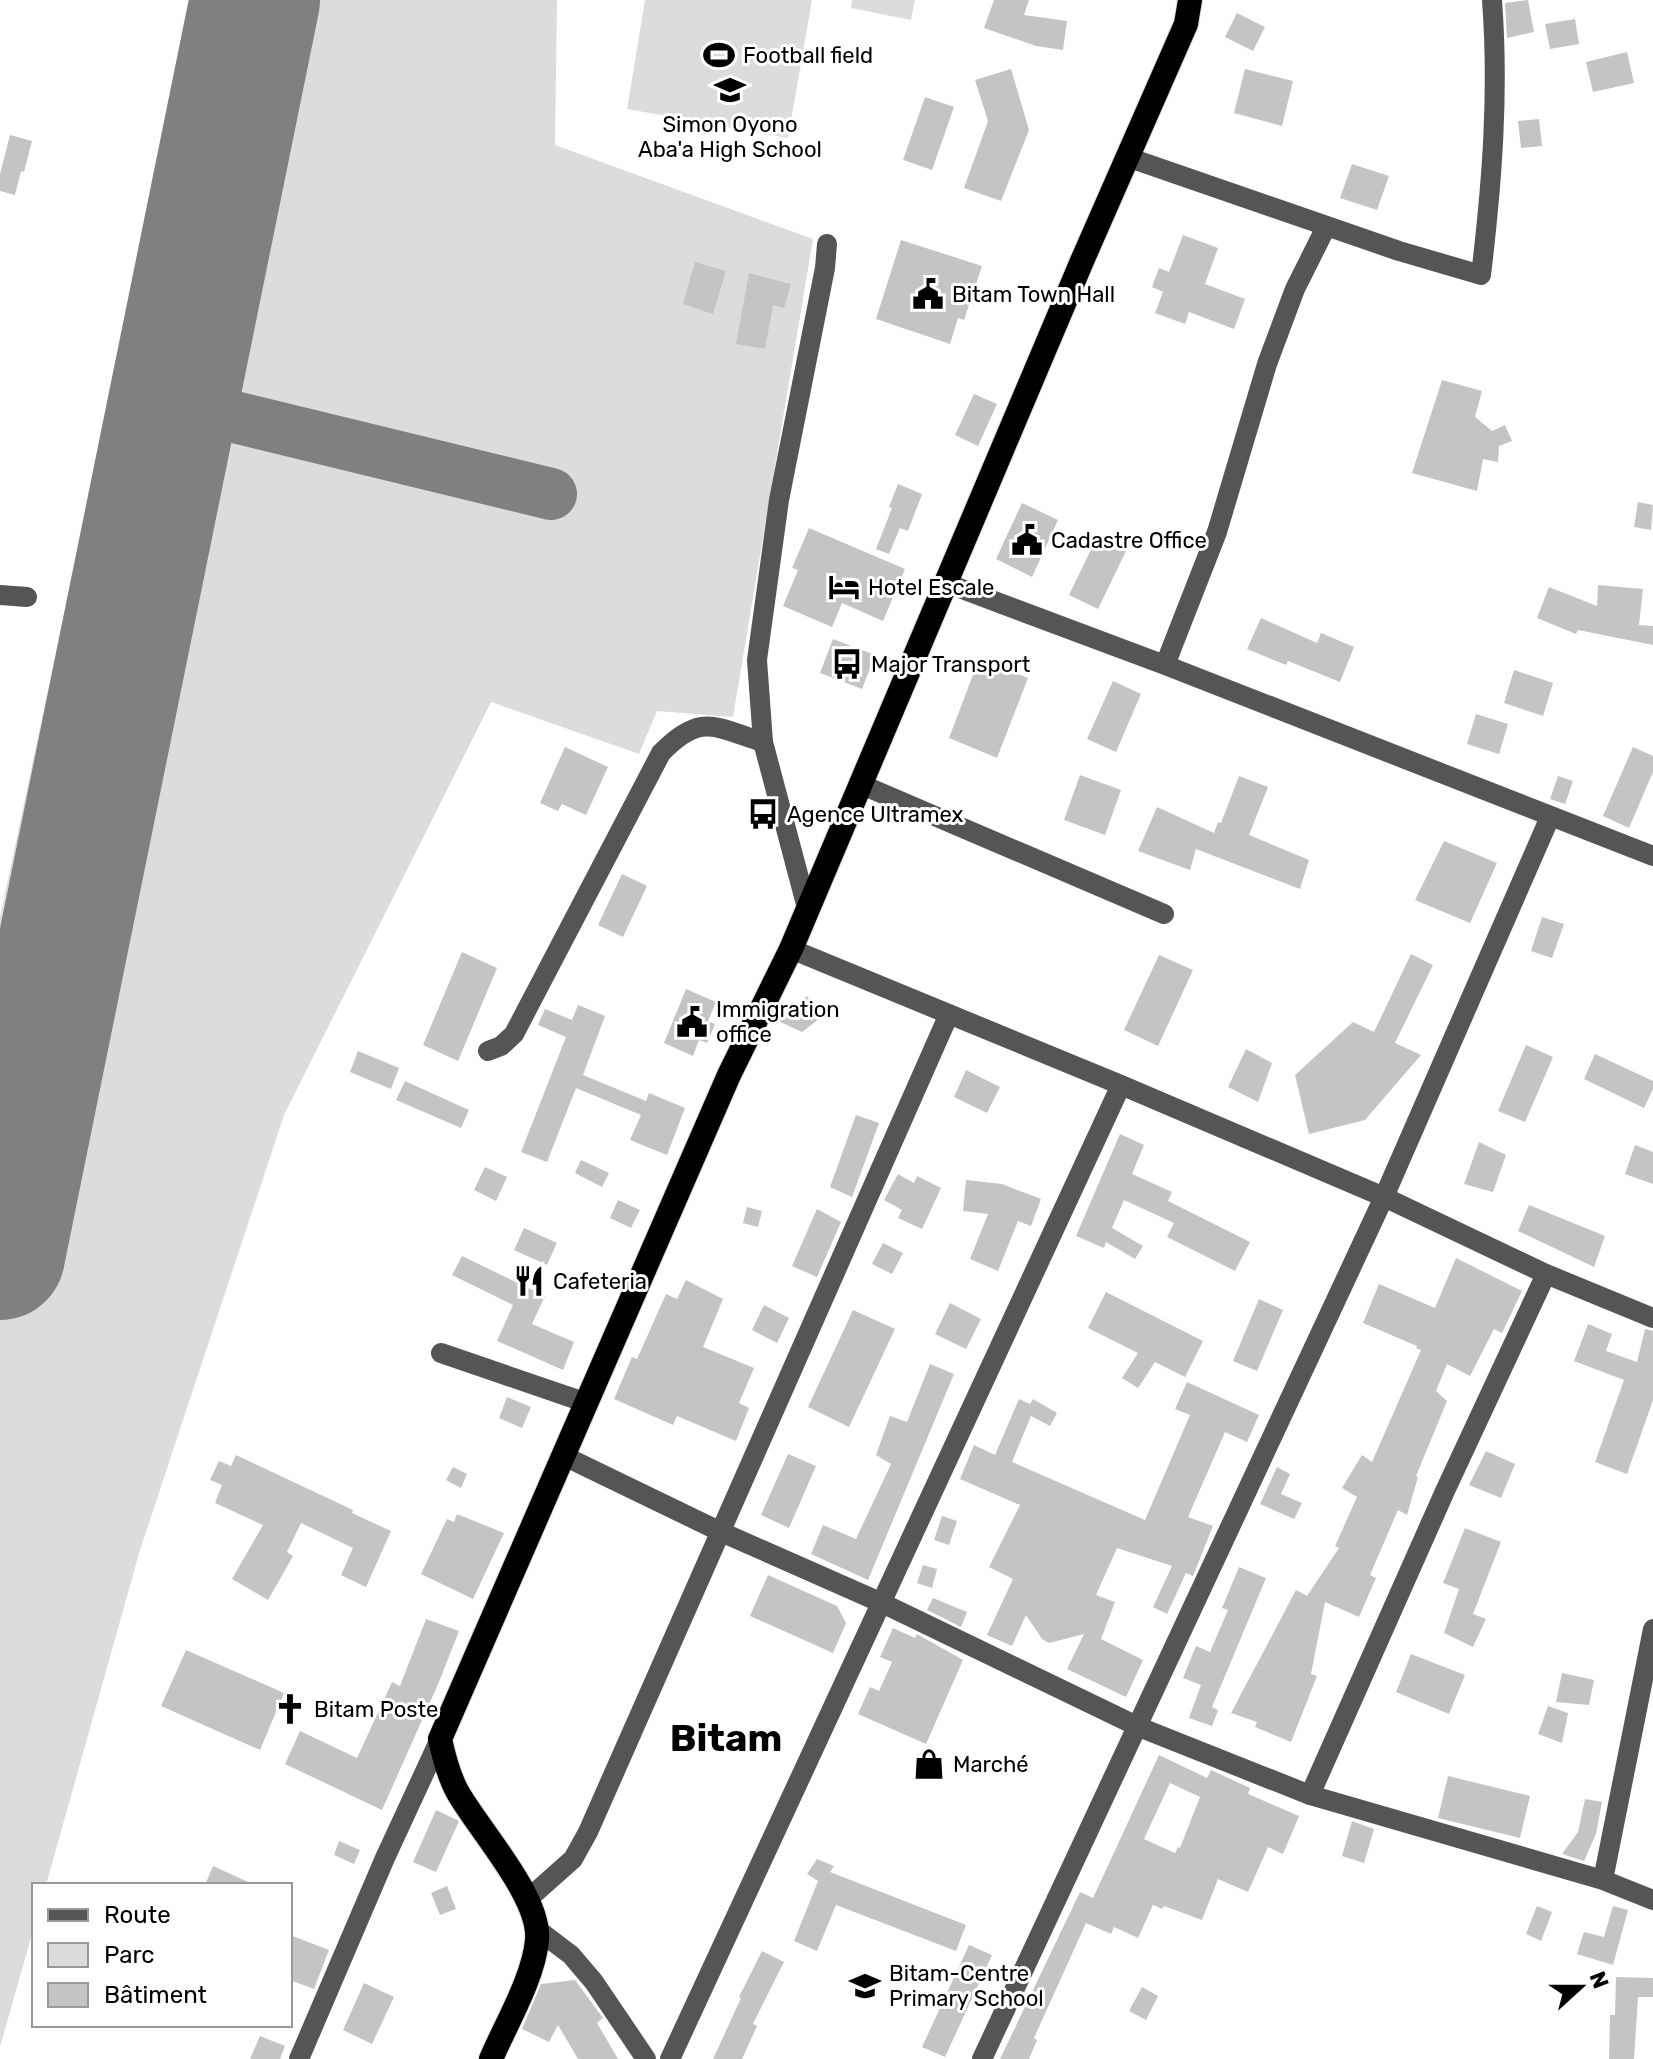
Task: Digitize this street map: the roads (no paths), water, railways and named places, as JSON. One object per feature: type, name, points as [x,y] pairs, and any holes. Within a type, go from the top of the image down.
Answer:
[{"type":"highway","points":[[491,2059],[533,1965],[538,1930],[528,1899],[458,1794],[446,1770],[440,1739],[729,1075],[791,949],[1188,12],[1204,0]]},
{"type":"street","points":[[1127,157],[1326,227],[1481,275],[1496,113],[1492,0]]},
{"type":"street","points":[[1165,665],[1217,532],[1267,364],[1295,289],[1326,227]]},
{"type":"street","points":[[807,908],[763,742],[757,660],[779,500],[825,268],[827,244]]},
{"type":"street","points":[[946,583],[1653,856]]},
{"type":"street","points":[[0,595],[27,597]]},
{"type":"street","points":[[488,1051],[501,1046],[514,1034],[661,753],[679,734],[695,726],[715,727],[763,742]]},
{"type":"street","points":[[860,784],[1164,914]]},
{"type":"street","points":[[982,2059],[1384,1197],[1550,817]]},
{"type":"street","points":[[791,949],[1384,1197],[1546,1274],[1653,1318]]},
{"type":"street","points":[[528,1899],[573,1859],[588,1832],[949,1014]]},
{"type":"street","points":[[670,2059],[1121,1085]]},
{"type":"street","points":[[1310,1795],[1445,1491],[1546,1274]]},
{"type":"street","points":[[441,1353],[587,1403]]},
{"type":"street","points":[[564,1456],[719,1531],[882,1603],[1139,1727],[1310,1795],[1603,1880],[1653,1900]]},
{"type":"street","points":[[1603,1880],[1653,1629]]},
{"type":"street","points":[[299,2059],[440,1739]]},
{"type":"street","points":[[538,1930],[571,1955],[594,1982],[646,2059]]},
{"type":"place","name":"Football field","points":[[719,55]]},
{"type":"place","name":"Simon Oyono Aba'a High School","points":[[730,90]]},
{"type":"place","name":"Bitam Town Hall","points":[[928,294]]},
{"type":"place","name":"Cadastre Office","points":[[1027,540]]},
{"type":"place","name":"Hotel Escale","points":[[844,587]]},
{"type":"place","name":"Major Transport","points":[[847,664]]},
{"type":"place","name":"Agence Ultramex","points":[[763,814]]},
{"type":"place","name":"Immigration office","points":[[692,1022]]},
{"type":"place","name":"Cafeteria","points":[[529,1281]]},
{"type":"place","name":"Bitam Poste","points":[[290,1709]]},
{"type":"place","name":"Marché","points":[[929,1764]]},
{"type":"place","name":"Bitam-Centre Primary School","points":[[865,1986]]},
{"type":"district","name":"Bitam","points":[[726,1738]]}]
